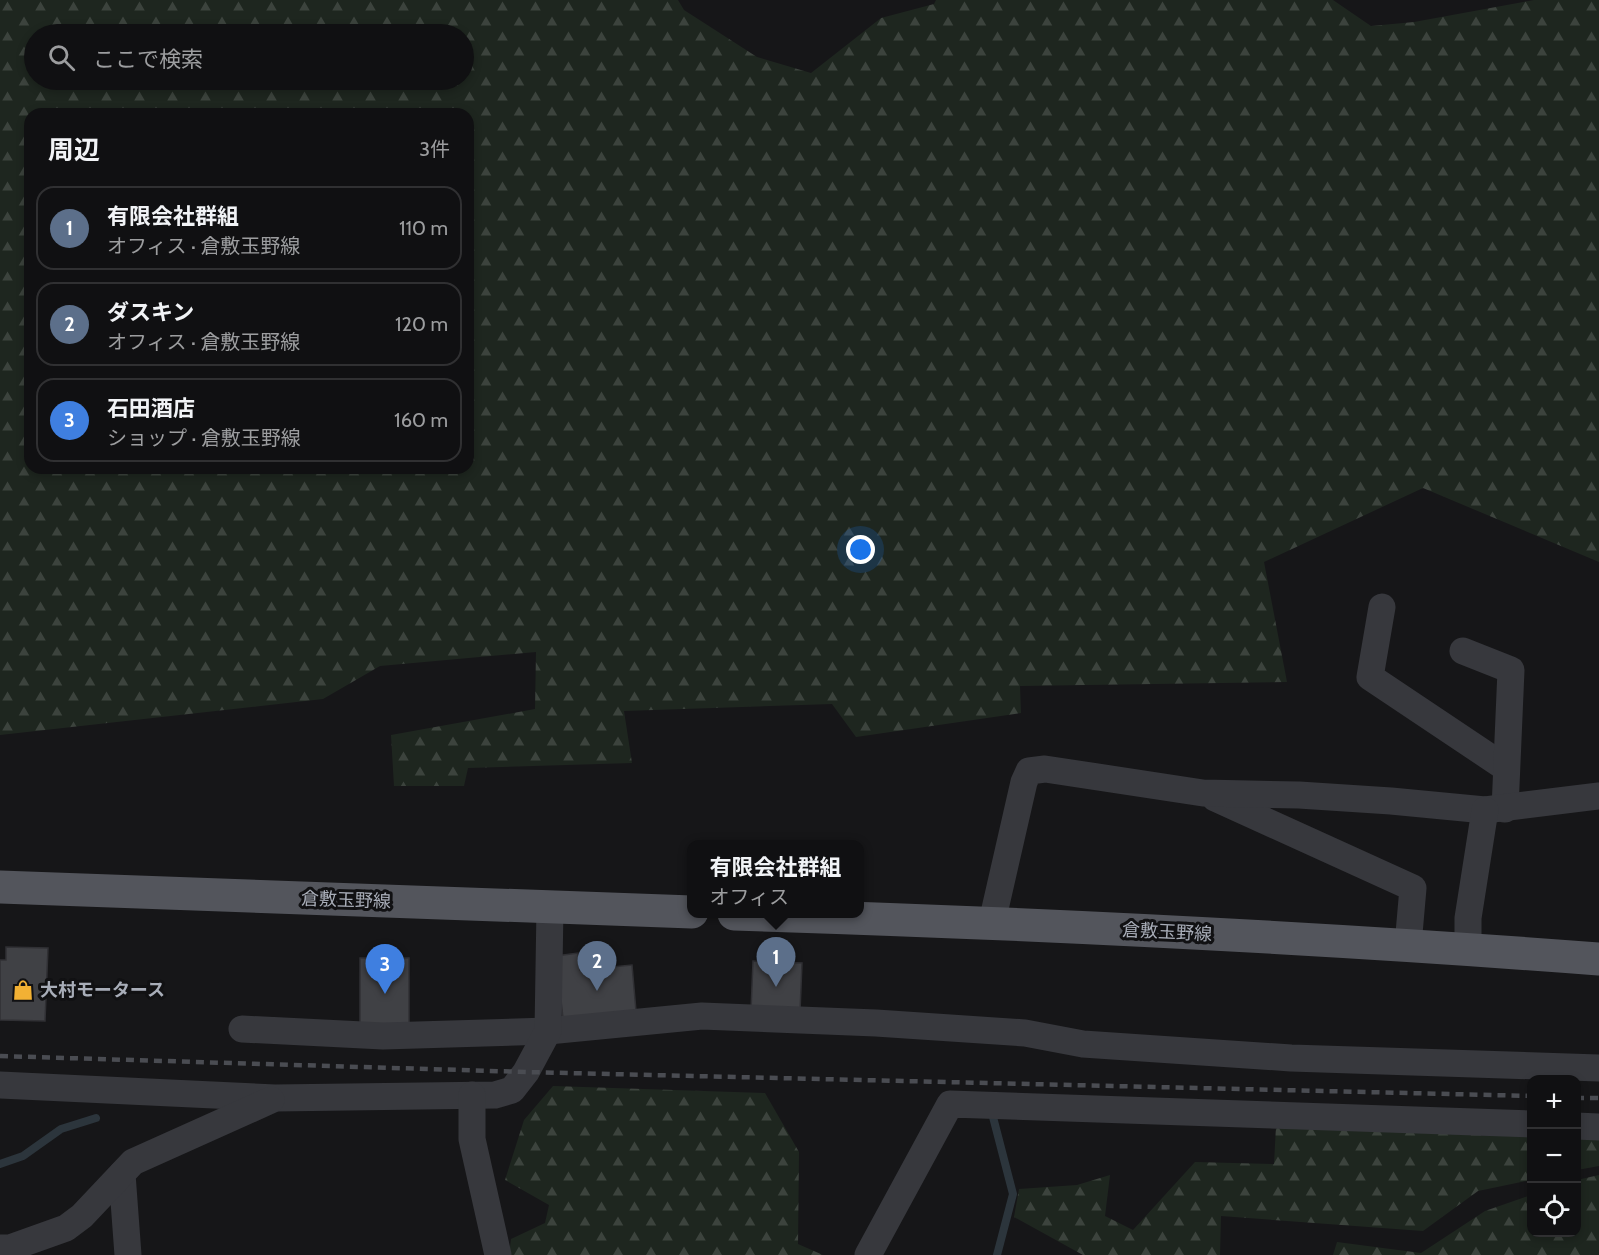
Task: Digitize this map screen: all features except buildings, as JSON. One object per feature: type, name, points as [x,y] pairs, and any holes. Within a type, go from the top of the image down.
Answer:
[{"type":"main road","name":"倉敷玉野線","points":[[0,887],[687,912]]},
{"type":"main road","name":"倉敷玉野線","points":[[863,918],[992,922],[1408,945],[1599,959]]},
{"type":"street","points":[[1382,607],[1370,677],[1506,768]]},
{"type":"street","points":[[1464,651],[1511,670],[1506,768],[1468,918],[1468,949]]},
{"type":"street","points":[[992,922],[1024,782],[1029,771],[1046,769],[1203,793],[1368,799],[1495,809],[1599,796]]},
{"type":"street","points":[[1203,793],[1413,888],[1408,945]]},
{"type":"street","points":[[0,1085],[275,1098],[495,1095],[512,1090],[526,1072],[548,1031],[550,907]]},
{"type":"street","points":[[242,1029],[382,1036],[548,1031],[702,1016],[876,1023],[1025,1033],[1083,1044],[1291,1058],[1599,1068]]},
{"type":"street","points":[[472,1095],[472,1139],[498,1255]]},
{"type":"street","points":[[0,1248],[10,1248],[66,1228],[82,1216],[133,1162],[275,1098]]},
{"type":"street","points":[[868,1255],[950,1104],[1527,1124]]},
{"type":"street","points":[[1581,1126],[1599,1127]]},
{"type":"street","points":[[122,1174],[128,1255]]},
{"type":"green space","points":[[0,0],[678,0],[684,10],[757,57],[811,73],[881,18],[934,4],[936,0],[1333,0],[1371,26],[1414,22],[1534,0],[1599,0],[1599,562],[1423,488],[1264,562],[1287,682],[1020,686],[1021,713],[856,737],[832,704],[624,711],[632,763],[468,768],[464,786],[394,786],[391,735],[535,709],[536,652],[380,666],[323,699],[0,735]]},
{"type":"green space","points":[[553,1086],[765,1093],[799,1152],[798,1244],[823,1255],[509,1255],[511,1239],[545,1223],[549,1205],[505,1180],[524,1120]]},
{"type":"green space","points":[[1276,1126],[1527,1133],[1527,1181],[1478,1191],[1423,1231],[1221,1216],[1220,1255],[1083,1255],[1014,1217],[1019,1189],[1077,1185],[1110,1175],[1105,1216],[1133,1230],[1195,1162],[1274,1164]]},
{"type":"green space","points":[[1581,1134],[1599,1134],[1599,1166],[1581,1169]]},
{"type":"green space","points":[[1599,1175],[1599,1255],[1333,1255],[1337,1242],[1421,1253],[1485,1211],[1527,1196],[1527,1237],[1581,1237],[1581,1179]]},
{"type":"waterway","points":[[993,1117],[1013,1194],[997,1255]]},
{"type":"waterway","points":[[0,1164],[23,1156],[61,1129],[96,1118]]},
{"type":"railway","points":[[0,1056],[526,1072],[1527,1096]]},
{"type":"railway","points":[[1581,1098],[1599,1098]]},
{"type":"place","name":"有限会社群組","points":[[776,987]]},
{"type":"place","name":"大村モータース","points":[[23,990]]},
{"type":"place","name":"ダスキン","points":[[597,991]]},
{"type":"place","name":"石田酒店","points":[[385,994]]}]
